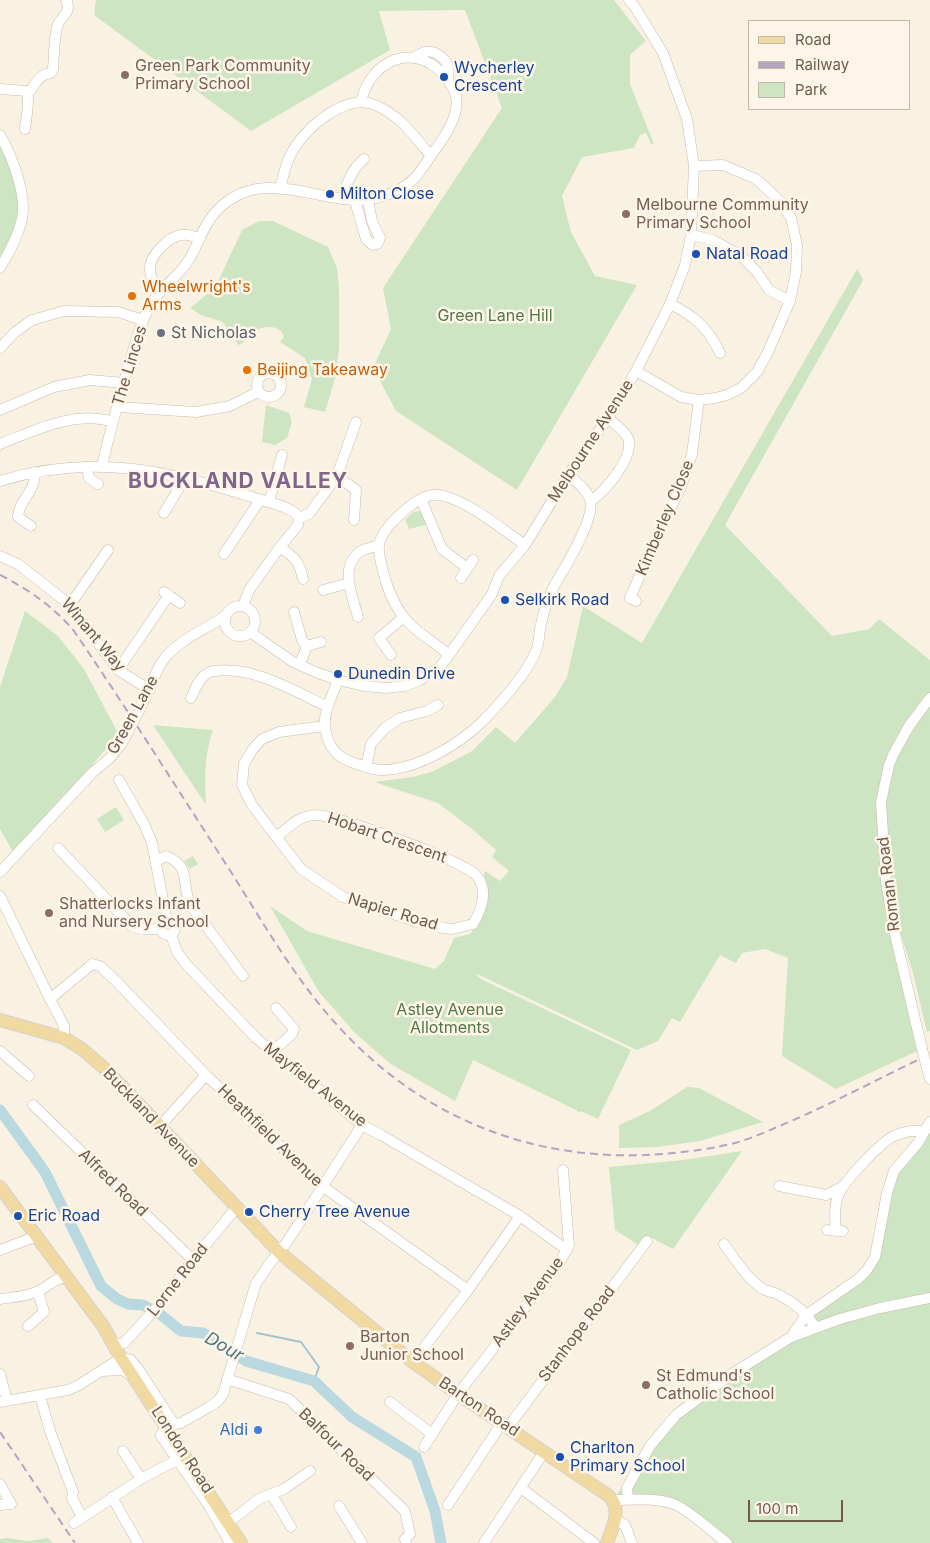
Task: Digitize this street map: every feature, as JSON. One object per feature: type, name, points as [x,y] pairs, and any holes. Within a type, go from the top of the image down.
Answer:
[{"type":"main road","name":"Buckland Avenue","points":[[0,1020],[64,1038],[82,1049],[104,1068],[279,1252]]},
{"type":"main road","name":"London Road","points":[[0,1187],[103,1326],[121,1358],[171,1426],[212,1504],[226,1520],[241,1543]]},
{"type":"main road","name":"Barton Road","points":[[279,1252],[413,1362],[613,1500]]},
{"type":"main road","points":[[607,1543],[615,1519],[613,1500]]},
{"type":"street","points":[[25,129],[28,93],[43,74],[51,73],[53,69],[58,26],[67,14],[69,7],[66,0]]},
{"type":"street","name":"Melbourne Avenue","points":[[250,632],[300,664],[338,680],[364,686],[386,688],[405,686],[420,680],[439,668],[449,655],[492,594],[500,576],[525,545],[568,475],[608,418],[636,371],[670,304],[685,265],[691,236],[694,166],[687,119],[663,54],[629,0]]},
{"type":"street","name":"The Linces","points":[[102,466],[143,320],[161,291],[186,265],[214,213],[223,204],[239,194],[258,189],[280,189],[355,201],[386,196],[404,188],[419,174],[447,132],[456,109],[456,97],[447,79],[449,75],[445,60],[439,55],[422,52],[413,58],[388,62],[379,69],[373,74],[367,84],[361,102]]},
{"type":"street","points":[[0,88],[16,89],[27,91],[28,93]]},
{"type":"street","points":[[280,189],[290,155],[304,135],[329,113],[342,106],[361,102],[374,104],[398,117],[431,156]]},
{"type":"street","points":[[0,135],[17,175],[22,199],[22,217],[16,236],[0,268]]},
{"type":"street","points":[[342,199],[347,182],[357,165],[364,159]]},
{"type":"street","points":[[636,371],[681,397],[699,400],[715,398],[741,388],[757,372],[790,301],[796,272],[797,245],[791,218],[780,201],[756,179],[722,166],[694,166]]},
{"type":"street","points":[[355,201],[366,240],[373,245],[377,244],[380,238],[372,221],[368,200]]},
{"type":"street","points":[[161,291],[152,281],[150,272],[150,265],[158,251],[165,244],[180,235],[192,235],[200,239]]},
{"type":"street","points":[[691,236],[713,240],[740,254],[757,272],[769,290],[790,301]]},
{"type":"street","points":[[670,304],[700,322],[720,353]]},
{"type":"street","points":[[0,348],[14,332],[32,320],[64,311],[118,312],[143,320]]},
{"type":"street","points":[[0,410],[54,387],[90,380],[124,383]]},
{"type":"street","points":[[118,407],[196,412],[230,406],[258,392]]},
{"type":"street","name":"Kimberley Close","points":[[636,600],[630,598],[681,487],[692,454],[699,400]]},
{"type":"street","points":[[0,444],[65,421],[86,418],[104,419],[113,422]]},
{"type":"street","points":[[591,502],[601,494],[624,463],[628,453],[628,438],[622,429],[608,418]]},
{"type":"street","points":[[299,518],[310,513],[337,476],[356,422]]},
{"type":"street","points":[[224,554],[265,501],[282,455]]},
{"type":"street","points":[[0,481],[34,472],[87,467],[102,466],[145,469],[212,484],[295,512],[299,518],[298,525],[249,590],[243,606]]},
{"type":"street","points":[[87,467],[89,478],[98,484]]},
{"type":"street","points":[[31,526],[18,517],[19,509],[36,482],[34,472]]},
{"type":"street","points":[[338,680],[328,708],[325,726],[332,750],[346,761],[366,767],[382,770],[406,766],[429,759],[456,742],[482,722],[522,675],[536,650],[547,599],[582,537],[591,502],[585,489],[568,475]]},
{"type":"street","points":[[337,476],[356,490],[354,520]]},
{"type":"street","points":[[164,513],[185,478]]},
{"type":"street","points":[[449,655],[412,626],[404,617],[386,586],[379,545],[387,527],[412,504],[433,494],[444,495],[489,520],[525,545]]},
{"type":"street","points":[[421,499],[442,549],[470,564],[461,578]]},
{"type":"street","points":[[358,617],[349,583],[348,571],[353,559],[360,552],[379,545]]},
{"type":"street","points":[[280,547],[300,564],[303,579]]},
{"type":"street","points":[[70,605],[108,550]]},
{"type":"street","name":"Winant Way","points":[[0,556],[18,564],[70,605],[118,670],[150,690]]},
{"type":"street","points":[[323,590],[349,583]]},
{"type":"street","points":[[118,670],[166,594],[180,603]]},
{"type":"street","points":[[243,606],[251,610],[255,619],[253,628],[250,632],[241,636],[232,634],[226,628],[225,616],[231,608],[243,606]]},
{"type":"street","points":[[294,612],[302,640],[307,646]]},
{"type":"street","name":"Green Lane","points":[[0,872],[92,773],[110,758],[122,743],[162,663],[172,650],[185,639],[225,616]]},
{"type":"street","points":[[391,656],[379,638],[404,617]]},
{"type":"street","name":"Green Lane","points":[[207,628],[226,628]]},
{"type":"street","points":[[307,646],[322,642]]},
{"type":"street","points":[[300,664],[307,646]]},
{"type":"street","points":[[191,698],[199,681],[208,672],[242,671],[281,685],[328,708]]},
{"type":"street","name":"Winant Way","points":[[137,682],[155,678]]},
{"type":"street","name":"Roman Road","points":[[930,698],[909,726],[893,755],[889,765],[882,802],[886,879],[894,930],[930,1079]]},
{"type":"street","points":[[366,767],[371,744],[385,728],[400,718],[427,711],[438,705]]},
{"type":"street","name":"Napier Road","points":[[325,726],[279,732],[262,740],[252,750],[244,764],[242,786],[252,805],[301,869],[343,897],[417,922],[452,930],[473,924],[480,912],[483,897]]},
{"type":"street","points":[[65,851],[132,926],[141,930],[150,930],[163,925],[156,861],[152,843],[144,824],[119,780]]},
{"type":"street","name":"Hobart Crescent","points":[[277,837],[304,816],[317,814],[355,824],[416,846],[458,864],[475,874],[481,883],[483,897]]},
{"type":"street","points":[[156,861],[166,856],[175,860],[182,867],[186,877],[186,895],[190,904],[244,976]]},
{"type":"street","points":[[0,896],[64,1026],[64,1038]]},
{"type":"street","name":"Mayfield Avenue","points":[[163,925],[163,934],[170,935],[177,952],[186,964],[256,1038],[362,1125],[381,1134],[520,1216],[567,1250]]},
{"type":"street","name":"Heathfield Avenue","points":[[50,1000],[92,964],[100,966],[206,1075],[322,1186],[468,1290]]},
{"type":"street","points":[[272,1052],[294,1030],[276,1008]]},
{"type":"street","points":[[0,1051],[30,1076]]},
{"type":"street","points":[[160,1126],[206,1075]]},
{"type":"street","name":"Alfred Road","points":[[33,1106],[193,1260]]},
{"type":"street","points":[[230,1543],[212,1504],[177,1460],[161,1436],[171,1426],[181,1423],[218,1401],[223,1394],[256,1283],[285,1245],[362,1125]]},
{"type":"street","points":[[835,1231],[835,1210],[842,1187],[892,1137],[905,1131],[927,1127]]},
{"type":"street","points":[[791,1337],[806,1315],[858,1279],[867,1270],[875,1257],[887,1193],[894,1171],[918,1144],[927,1127]]},
{"type":"street","name":"Astley Avenue","points":[[424,1447],[458,1394],[560,1262],[567,1250],[569,1245],[563,1170]]},
{"type":"street","points":[[780,1186],[826,1195],[832,1201],[835,1210]]},
{"type":"street","points":[[826,1195],[842,1187]]},
{"type":"street","name":"Lorne Road","points":[[114,1344],[126,1342],[148,1318],[237,1207]]},
{"type":"street","points":[[413,1362],[468,1290],[520,1216]]},
{"type":"street","points":[[0,1250],[36,1236]]},
{"type":"street","name":"Stanhope Road","points":[[448,1505],[505,1425],[647,1240]]},
{"type":"street","points":[[724,1244],[747,1276],[764,1289],[781,1295],[806,1315],[816,1328]]},
{"type":"street","points":[[0,1299],[38,1292],[56,1279],[65,1277]]},
{"type":"street","points":[[28,1326],[44,1312],[38,1292]]},
{"type":"street","points":[[628,1499],[628,1488],[650,1446],[676,1415],[730,1375],[791,1337],[840,1319],[880,1308],[930,1298]]},
{"type":"street","points":[[0,1374],[4,1401],[68,1390],[121,1358]]},
{"type":"street","name":"London Road","points":[[121,1358],[133,1362],[139,1370],[171,1426]]},
{"type":"street","points":[[101,1371],[123,1370],[134,1377]]},
{"type":"street","name":"Balfour Road","points":[[228,1379],[289,1399],[406,1512],[410,1534],[404,1540],[406,1543]]},
{"type":"street","points":[[40,1396],[50,1430],[73,1492],[72,1498],[78,1520],[141,1479],[177,1460]]},
{"type":"street","points":[[390,1402],[432,1434]]},
{"type":"street","points":[[123,1451],[141,1479]]},
{"type":"street","points":[[484,1543],[544,1452]]},
{"type":"street","points":[[226,1520],[233,1519],[259,1499],[284,1490],[310,1471]]},
{"type":"street","points":[[0,1484],[11,1504],[0,1506]]},
{"type":"street","points":[[521,1488],[594,1543]]},
{"type":"street","points":[[272,1495],[291,1527]]},
{"type":"street","points":[[112,1497],[138,1543]]},
{"type":"street","points":[[613,1500],[648,1500],[677,1506],[727,1543]]},
{"type":"street","points":[[339,1506],[362,1543]]},
{"type":"street","points":[[615,1519],[625,1525],[632,1543]]},
{"type":"green space","name":"Green Lane Hill","points":[[96,0],[614,0],[646,41],[630,55],[630,84],[654,144],[651,144],[646,133],[640,135],[634,148],[582,157],[562,196],[571,232],[595,276],[637,285],[517,490],[396,411],[373,368],[391,329],[383,288],[502,108],[465,10],[379,11],[390,50],[251,131],[94,15]]},
{"type":"green space","points":[[0,135],[17,175],[22,217],[0,259]]},
{"type":"green space","points":[[259,221],[273,221],[328,247],[337,268],[339,348],[336,375],[325,412],[304,407],[312,379],[305,358],[280,342],[284,337],[279,330],[271,327],[262,328],[238,345],[223,322],[201,315],[190,308],[215,288],[242,230]]},
{"type":"green space","name":"Astley Avenue Allotments","points":[[857,269],[863,279],[862,282],[725,525],[832,636],[869,629],[879,619],[930,660],[930,693],[911,718],[880,803],[892,932],[917,1051],[836,1089],[782,1056],[788,958],[765,949],[742,953],[736,963],[720,955],[680,1022],[672,1018],[658,1041],[637,1050],[477,974],[483,980],[631,1050],[598,1119],[581,1111],[580,1113],[473,1060],[455,1101],[394,1066],[396,1061],[393,1066],[355,1033],[319,992],[270,906],[307,931],[435,969],[444,961],[454,938],[470,934],[481,919],[486,906],[485,871],[500,881],[509,871],[492,857],[496,850],[438,803],[374,782],[413,777],[434,771],[472,751],[496,727],[515,743],[555,697],[567,677],[583,606],[642,643]]},
{"type":"green space","points":[[266,405],[289,413],[292,422],[287,438],[275,445],[262,442]]},
{"type":"green space","points":[[413,512],[423,513],[429,524],[409,529],[405,520]]},
{"type":"green space","points":[[25,611],[58,636],[84,669],[119,735],[13,852],[0,829],[0,687]]},
{"type":"green space","points":[[930,704],[930,1031],[927,1032],[913,973],[899,929],[888,879],[881,802],[893,761]]},
{"type":"green space","points":[[153,725],[213,730],[205,776],[206,805]]},
{"type":"green space","points":[[116,807],[124,820],[105,832],[97,819]]},
{"type":"green space","points":[[193,856],[198,864],[190,869],[184,861]]},
{"type":"green space","points":[[687,1087],[699,1088],[763,1122],[700,1141],[658,1147],[619,1148],[619,1125],[650,1111]]},
{"type":"green space","points":[[930,1125],[930,1543],[727,1543],[677,1505],[613,1500],[650,1447],[702,1396],[815,1328],[806,1315],[867,1270],[894,1171]]},
{"type":"green space","points":[[742,1151],[673,1249],[648,1236],[640,1246],[615,1230],[609,1167],[683,1160]]},
{"type":"green space","points":[[48,1538],[53,1543],[0,1543],[0,1539],[29,1541]]},
{"type":"waterway","name":"Dour","points":[[0,1110],[45,1172],[101,1286],[117,1299],[128,1304],[143,1305],[161,1315],[181,1331],[203,1333],[246,1361],[314,1381],[352,1417],[416,1457],[435,1511],[441,1543]]},
{"type":"waterway","points":[[257,1333],[301,1342],[319,1367],[314,1381]]},
{"type":"railway","points":[[0,575],[40,599],[74,631],[149,744],[277,945],[321,1007],[371,1059],[406,1087],[444,1110],[485,1129],[527,1142],[570,1151],[616,1155],[662,1154],[708,1149],[743,1141],[759,1135],[930,1054]]},
{"type":"railway","points":[[0,1432],[75,1543]]},
{"type":"place","name":"Green Park Community Primary School","points":[[125,75]]},
{"type":"place","name":"Wycherley Crescent","points":[[444,77]]},
{"type":"place","name":"Milton Close","points":[[330,194]]},
{"type":"place","name":"Melbourne Community Primary School","points":[[626,214]]},
{"type":"place","name":"Natal Road","points":[[696,254]]},
{"type":"place","name":"Wheelwright's Arms","points":[[132,296]]},
{"type":"place","name":"St Nicholas","points":[[161,333]]},
{"type":"place","name":"Beijing Takeaway","points":[[247,370]]},
{"type":"place","name":"Selkirk Road","points":[[505,600]]},
{"type":"place","name":"Dunedin Drive","points":[[338,674]]},
{"type":"place","name":"Shatterlocks Infant and Nursery School","points":[[49,913]]},
{"type":"place","name":"Cherry Tree Avenue","points":[[249,1212]]},
{"type":"place","name":"Eric Road","points":[[18,1216]]},
{"type":"place","name":"Barton Junior School","points":[[350,1346]]},
{"type":"place","name":"St Edmund's Catholic School","points":[[646,1385]]},
{"type":"place","name":"Aldi","points":[[258,1430]]},
{"type":"place","name":"Charlton Primary School","points":[[560,1457]]},
{"type":"district","name":"BUCKLAND VALLEY","points":[[238,482]]}]
